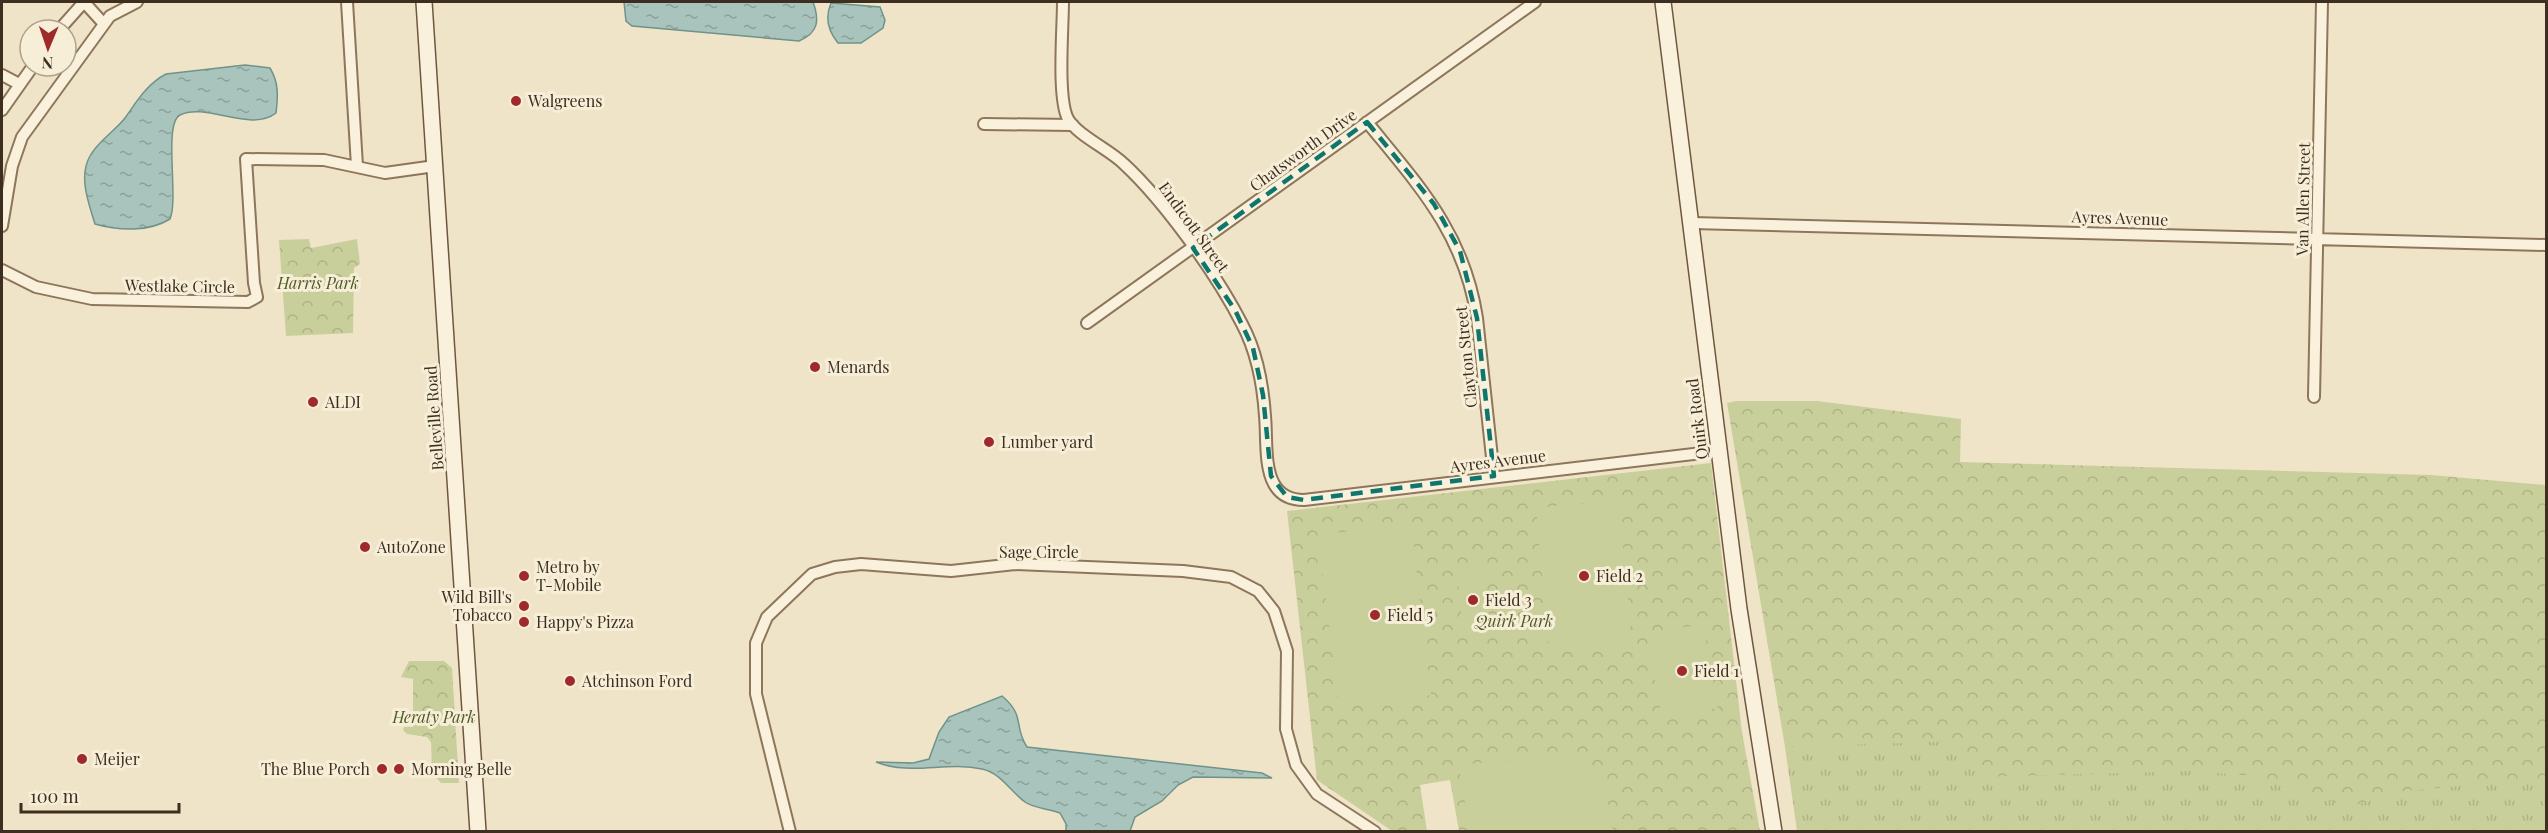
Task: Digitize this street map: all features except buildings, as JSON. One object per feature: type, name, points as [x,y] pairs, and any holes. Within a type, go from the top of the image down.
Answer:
[{"type":"street","points":[[70,18],[84,2],[104,24]]},
{"type":"street","points":[[2,226],[16,148],[104,24],[119,9],[138,2]]},
{"type":"street","points":[[347,2],[357,166]]},
{"type":"street","name":"Belleville Road","points":[[424,2],[478,831]]},
{"type":"street","points":[[1063,2],[1063,100],[1068,118],[1073,125]]},
{"type":"street","name":"Chatsworth Drive","points":[[1087,323],[1535,2]]},
{"type":"street","name":"Quirk Road","points":[[1663,2],[1739,609],[1774,831]]},
{"type":"street","name":"Van Allen Street","points":[[2314,397],[2322,2]]},
{"type":"street","points":[[2,75],[20,84]]},
{"type":"street","points":[[2,110],[24,78]]},
{"type":"street","name":"Clayton Street","points":[[1368,122],[1434,204],[1460,251],[1474,294],[1494,476]]},
{"type":"street","points":[[984,124],[1073,125]]},
{"type":"street","name":"Endicott Street","points":[[1073,125],[1111,152],[1137,177],[1193,248],[1235,310],[1252,348],[1263,395],[1270,476],[1282,494]]},
{"type":"street","name":"Westlake Circle","points":[[2,270],[36,287],[92,299],[248,302],[257,297],[257,290],[254,283],[246,159],[324,160],[385,173],[435,166]]},
{"type":"street","name":"Ayres Avenue","points":[[1692,223],[2547,245]]},
{"type":"street","name":"Ayres Avenue","points":[[1282,494],[1292,499],[1304,500],[1719,451]]},
{"type":"street","name":"Sage Circle","points":[[790,831],[756,694],[756,643],[767,617],[812,574],[835,567],[861,564],[951,571],[1015,564],[1183,572],[1231,577],[1258,591],[1274,610],[1287,651],[1286,729],[1296,765],[1317,794],[1375,831]]},
{"type":"highlighted area","points":[[1367,122],[1434,204],[1460,251],[1477,318],[1494,476],[1304,500],[1287,497],[1271,476],[1263,395],[1253,348],[1235,310],[1193,248]]},
{"type":"green space","name":"Harris Park","points":[[309,239],[311,248],[357,239],[360,264],[354,268],[353,333],[286,336],[279,240]]},
{"type":"green space","points":[[1817,401],[1961,419],[1960,462],[2431,475],[2546,485],[2546,778],[2394,792],[2350,807],[2254,776],[2191,771],[1983,777],[1973,768],[1960,741],[1785,747],[1727,403]]},
{"type":"green space","name":"Quirk Park","points":[[1711,463],[1742,732],[1760,831],[1459,831],[1450,780],[1420,785],[1427,831],[1392,831],[1317,780],[1287,511]]},
{"type":"green space","name":"Field 2","points":[[1619,500],[1632,644],[1549,651],[1536,508]]},
{"type":"green space","name":"Field 5","points":[[1411,524],[1431,695],[1339,706],[1318,535]]},
{"type":"green space","name":"Field 3","points":[[1457,571],[1485,571],[1490,628],[1463,630]]},
{"type":"green space","name":"Field 1","points":[[1703,624],[1718,708],[1662,718],[1646,634]]},
{"type":"green space","name":"Heraty Park","points":[[409,661],[444,661],[452,668],[459,783],[441,783],[432,773],[431,742],[427,737],[407,734],[403,730],[404,727],[413,727],[413,679],[401,677]]},
{"type":"green space","points":[[1962,731],[2546,768],[2546,831],[1797,831],[1785,747]]},
{"type":"green space","points":[[1560,755],[1586,769],[1600,784],[1605,792],[1613,831],[1470,831],[1459,765]]},
{"type":"water","points":[[624,2],[813,2],[817,21],[814,30],[799,41],[632,26],[626,21]]},
{"type":"water","points":[[831,3],[880,7],[885,20],[883,28],[861,43],[838,43],[828,24]]},
{"type":"water","points":[[245,65],[270,68],[277,90],[276,113],[254,120],[202,112],[180,115],[175,121],[173,132],[173,195],[170,219],[153,226],[134,229],[95,224],[85,181],[90,156],[121,123],[148,88],[166,74]]},
{"type":"water","points":[[1002,696],[1017,715],[1027,747],[1262,773],[1272,778],[1193,777],[1178,785],[1162,801],[1135,817],[1130,831],[1066,832],[1066,824],[1060,813],[1028,804],[989,771],[955,766],[902,768],[876,762],[913,763],[929,759],[939,732],[949,717]]},
{"type":"place","name":"Walgreens","points":[[516,101]]},
{"type":"place","name":"Menards","points":[[815,367]]},
{"type":"place","name":"ALDI","points":[[313,402]]},
{"type":"place","name":"Lumber yard","points":[[989,442]]},
{"type":"place","name":"AutoZone","points":[[365,547]]},
{"type":"place","name":"Metro by T-Mobile","points":[[524,576]]},
{"type":"place","name":"Field 2","points":[[1584,576]]},
{"type":"place","name":"Field 3","points":[[1473,600]]},
{"type":"place","name":"Wild Bill's Tobacco","points":[[524,606]]},
{"type":"place","name":"Field 5","points":[[1375,615]]},
{"type":"place","name":"Happy's Pizza","points":[[524,622]]},
{"type":"place","name":"Field 1","points":[[1682,671]]},
{"type":"place","name":"Atchinson Ford","points":[[570,681]]},
{"type":"place","name":"Meijer","points":[[82,759]]},
{"type":"place","name":"The Blue Porch","points":[[382,769]]},
{"type":"place","name":"Morning Belle","points":[[399,769]]}]
